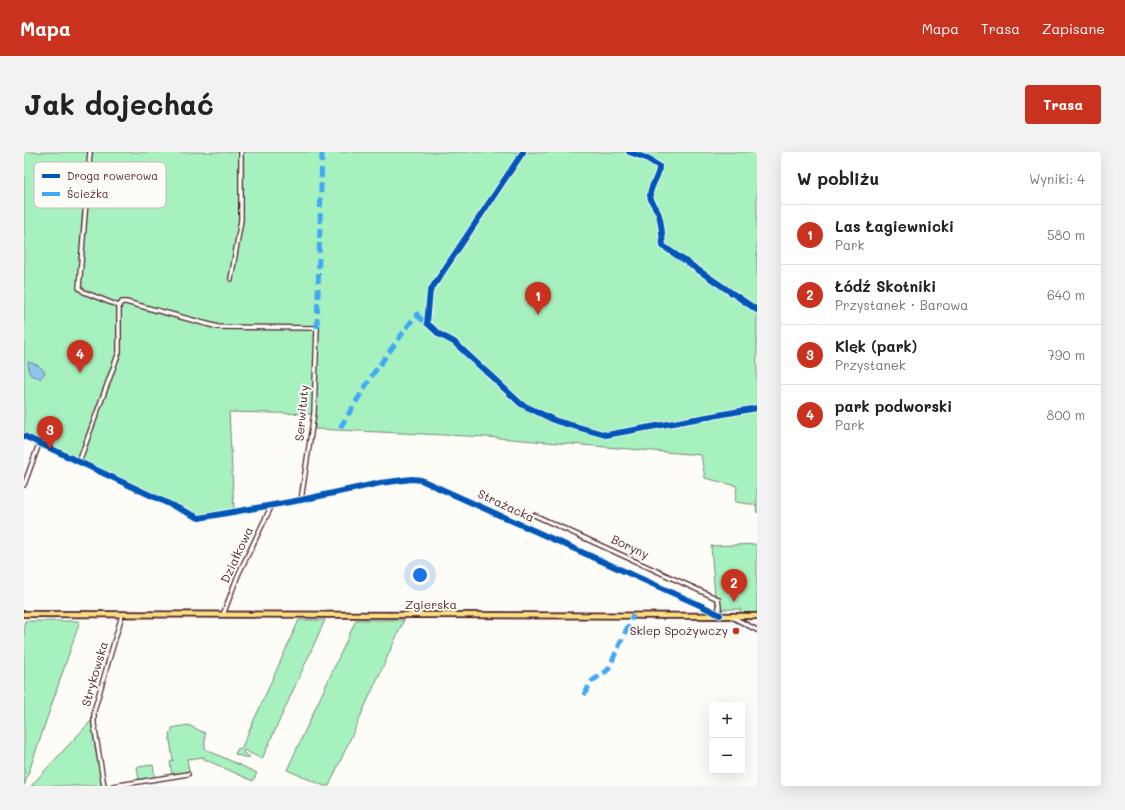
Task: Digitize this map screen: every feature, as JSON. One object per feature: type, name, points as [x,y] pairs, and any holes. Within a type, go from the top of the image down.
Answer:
[{"type":"main road","name":"Zgierska","points":[[24,614],[757,616]]},
{"type":"street","points":[[89,162],[90,152]]},
{"type":"street","points":[[231,279],[242,220],[241,152]]},
{"type":"street","points":[[79,462],[119,352],[119,306],[84,292],[80,288],[86,208]]},
{"type":"street","name":"Serwituty","points":[[119,306],[122,302],[126,302],[228,329],[317,328],[314,413],[301,500]]},
{"type":"street","name":"Strażacka","points":[[24,436],[200,518],[301,500],[380,483],[412,479],[421,480],[720,615]]},
{"type":"street","points":[[24,485],[39,444]]},
{"type":"street","name":"Działkowa","points":[[223,615],[238,575],[272,505]]},
{"type":"street","name":"Boryny","points":[[534,515],[718,599],[720,615]]},
{"type":"street","name":"Strykowska","points":[[104,786],[94,724],[94,711],[122,615]]},
{"type":"street","points":[[730,616],[757,630]]},
{"type":"street","points":[[113,786],[188,774]]},
{"type":"green space","points":[[24,152],[757,152],[757,513],[756,505],[735,502],[737,486],[705,478],[701,455],[487,437],[315,429],[315,414],[229,412],[234,509],[198,516],[81,462],[24,433]]},
{"type":"green space","points":[[757,544],[757,614],[741,614],[740,609],[716,609],[711,546]]},
{"type":"green space","points":[[299,620],[325,620],[262,759],[244,750],[243,753],[250,757],[243,757],[235,754],[238,748],[241,749]]},
{"type":"green space","points":[[356,620],[404,620],[329,786],[324,786],[287,770]]},
{"type":"green space","points":[[25,621],[80,621],[24,786],[24,626]]},
{"type":"green space","points":[[91,721],[102,786],[31,786],[39,777]]},
{"type":"green space","points":[[188,725],[205,733],[205,749],[257,773],[253,781],[204,759],[204,757],[187,759],[189,771],[172,775],[170,762],[173,761],[169,733],[172,732],[172,728]]},
{"type":"green space","points":[[153,765],[155,778],[139,780],[137,767]]},
{"type":"water","points":[[28,362],[33,363],[44,371],[45,373],[40,379],[39,377],[32,376],[29,373]]},
{"type":"marked path","points":[[317,328],[322,152]]},
{"type":"marked path","points":[[340,428],[373,374],[419,313]]},
{"type":"marked path","points":[[416,315],[429,325]]},
{"type":"marked path","points":[[584,695],[592,681],[608,670],[633,615]]},
{"type":"cycle path","points":[[523,152],[430,291],[427,323],[439,334],[454,342],[521,404],[556,421],[606,435],[757,408]]},
{"type":"cycle path","points":[[629,152],[646,158],[659,166],[650,195],[660,219],[663,246],[757,310]]},
{"type":"cycle path","points":[[24,436],[199,518],[301,500],[380,483],[412,479],[421,480],[720,615]]},
{"type":"place","name":"Las Łagiewnicki","points":[[538,315]]},
{"type":"place","name":"park podworski","points":[[80,373]]},
{"type":"place","name":"Klęk (park)","points":[[50,449]]},
{"type":"place","name":"Łódź Skotniki","points":[[734,602]]},
{"type":"place","name":"Sklep Spożywczy","points":[[736,631]]}]
